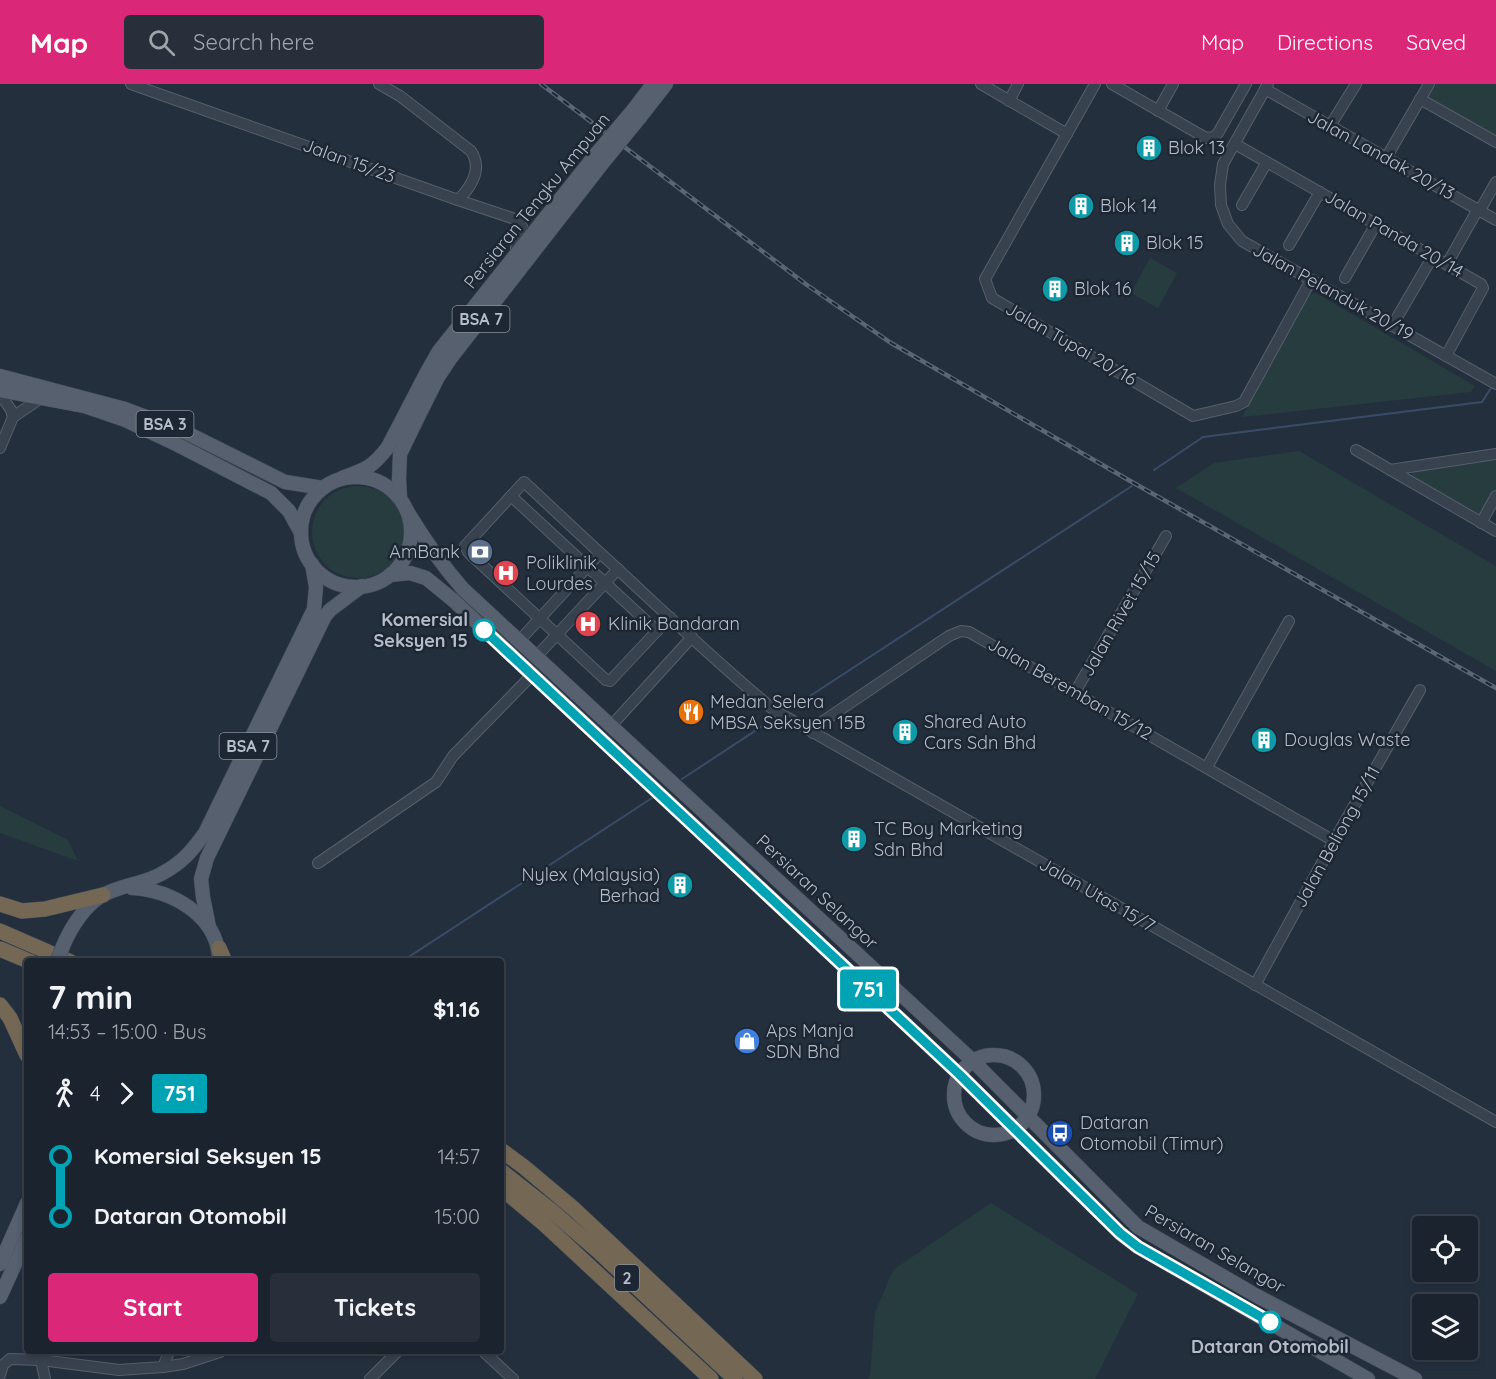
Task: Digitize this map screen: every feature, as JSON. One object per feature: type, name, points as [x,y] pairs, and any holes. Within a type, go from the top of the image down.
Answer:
[{"type":"highway","points":[[0,904],[22,911],[45,909],[103,895]]},
{"type":"highway","points":[[0,931],[62,958]]},
{"type":"highway","points":[[0,949],[24,959]]},
{"type":"highway","points":[[0,1005],[10,1018],[24,1048]]},
{"type":"highway","points":[[504,1152],[574,1209],[755,1379]]},
{"type":"highway","points":[[508,1185],[538,1188],[574,1209]]},
{"type":"highway","name":"2","points":[[508,1185],[543,1223],[711,1379]]},
{"type":"highway","name":"2","points":[[508,1185],[597,1250],[735,1379]]},
{"type":"highway","points":[[504,1204],[543,1223]]},
{"type":"main road","name":"Persiaran Tengku Ampuan","points":[[638,112],[653,84]]},
{"type":"main road","name":"Persiaran Tengku Ampuan","points":[[342,478],[369,468],[388,447],[440,351],[507,267],[638,112],[666,84]]},
{"type":"main road","name":"Persiaran Tengku Ampuan","points":[[404,505],[399,479],[400,454],[438,377],[601,157]]},
{"type":"main road","name":"BSA 3","points":[[0,376],[125,409],[183,430],[285,482],[323,488]]},
{"type":"main road","name":"BSA 3","points":[[0,392],[84,406],[125,420],[271,493],[289,511],[301,533]]},
{"type":"main road","points":[[342,478],[368,478],[391,489],[404,505],[411,525],[411,539],[400,565],[390,575],[372,584],[343,585],[326,577],[306,555],[301,533],[303,516],[311,500],[323,488],[342,478]]},
{"type":"main road","name":"Persiaran Selangor","points":[[404,505],[426,543],[463,589],[973,1061],[1138,1227],[1257,1296],[1415,1379]]},
{"type":"main road","name":"BSA 7","points":[[124,888],[160,875],[177,864],[191,853],[205,833],[314,609],[316,587],[312,564]]},
{"type":"main road","name":"Persiaran Selangor","points":[[390,575],[410,573],[426,578],[453,600],[960,1075],[1120,1233],[1138,1247],[1368,1379]]},
{"type":"main road","name":"BSA 7","points":[[209,927],[202,897],[201,879],[207,858],[325,616],[362,586]]},
{"type":"main road","points":[[58,958],[67,935],[89,906],[103,895],[124,888],[146,889],[171,897],[188,906],[209,927],[221,957]]},
{"type":"main road","points":[[999,1055],[1012,1059],[1030,1078],[1034,1090],[1029,1116],[1015,1129],[1003,1134],[991,1135],[979,1132],[968,1125],[959,1114],[955,1101],[955,1087],[960,1075],[973,1061],[986,1056],[999,1055]]},
{"type":"main road","points":[[0,1264],[24,1210]]},
{"type":"main road","points":[[0,1297],[24,1245]]},
{"type":"street","name":"Jalan 15/23","points":[[131,84],[515,219],[524,231],[507,267]]},
{"type":"street","points":[[379,84],[400,96],[471,152],[476,164],[476,172],[458,200]]},
{"type":"street","points":[[981,84],[1067,134]]},
{"type":"street","points":[[1009,100],[1018,84]]},
{"type":"street","name":"Jalan Tupai 20/16","points":[[1095,84],[986,279],[992,298],[1193,416],[1244,402],[1311,280]]},
{"type":"street","points":[[1112,84],[1206,138],[1218,134],[1246,84]]},
{"type":"street","points":[[1158,111],[1173,84]]},
{"type":"street","points":[[1330,126],[1356,84]]},
{"type":"street","points":[[1386,158],[1429,84]]},
{"type":"street","name":"Jalan Landak 20/13","points":[[1267,87],[1330,126],[1496,220]]},
{"type":"street","name":"Jalan Pelanduk 20/19","points":[[1267,87],[1223,164],[1220,185],[1221,205],[1228,224],[1242,241],[1496,384]]},
{"type":"street","points":[[1420,99],[1496,142]]},
{"type":"street","name":"Jalan Panda 20/14","points":[[1235,144],[1481,284],[1483,288],[1446,356]]},
{"type":"street","points":[[1242,205],[1268,162]]},
{"type":"street","points":[[1447,264],[1496,182]]},
{"type":"street","points":[[1289,245],[1320,192]]},
{"type":"street","points":[[1345,278],[1376,224]]},
{"type":"street","points":[[1392,326],[1433,256]]},
{"type":"street","points":[[0,392],[14,417]]},
{"type":"street","points":[[0,448],[14,417],[41,398]]},
{"type":"street","points":[[1356,450],[1496,531]]},
{"type":"street","points":[[1390,470],[1496,454]]},
{"type":"street","name":"Jalan Utas 15/7","points":[[512,496],[524,482],[745,686],[774,710],[1496,1122]]},
{"type":"street","points":[[657,631],[512,496],[465,546],[469,553],[606,680],[610,681],[657,631],[670,617]]},
{"type":"street","points":[[1481,523],[1496,496]]},
{"type":"street","name":"Jalan Rivet 15/15","points":[[1075,692],[1166,536]]},
{"type":"street","points":[[519,641],[600,553]]},
{"type":"street","points":[[536,657],[618,569]]},
{"type":"street","points":[[1207,767],[1289,621]]},
{"type":"street","name":"Jalan Beremban 15/12","points":[[813,733],[819,724],[949,636],[969,632],[1334,841]]},
{"type":"street","points":[[611,726],[692,637]]},
{"type":"street","points":[[318,863],[436,782],[453,756],[532,675]]},
{"type":"street","name":"Jalan Beliong 15/11","points":[[1255,985],[1420,690]]},
{"type":"street","points":[[164,1367],[168,1354]]},
{"type":"street","points":[[0,1375],[3,1365],[10,1359],[42,1356],[119,1370],[183,1364],[214,1354]]},
{"type":"street","points":[[370,1379],[395,1354]]},
{"type":"street","points":[[486,1354],[508,1378]]},
{"type":"street","points":[[42,1356],[45,1379]]},
{"type":"green space","points":[[1433,84],[1496,84],[1496,139],[1425,98]]},
{"type":"green space","points":[[1150,258],[1177,273],[1158,308],[1131,293]]},
{"type":"green space","points":[[1316,293],[1475,386],[1471,392],[1242,417],[1308,295]]},
{"type":"green space","points":[[1299,451],[1496,566],[1496,671],[1176,488],[1214,463]]},
{"type":"green space","points":[[1496,457],[1496,489],[1482,513],[1475,515],[1412,477],[1412,470]]},
{"type":"green space","points":[[358,486],[376,490],[390,500],[400,514],[404,532],[400,550],[390,564],[376,574],[358,578],[340,574],[326,564],[316,550],[312,532],[316,514],[326,500],[340,490]]},
{"type":"green space","points":[[0,806],[68,840],[78,861],[0,833]]},
{"type":"green space","points":[[991,1203],[1138,1294],[1095,1379],[868,1379],[875,1313],[893,1270]]},
{"type":"waterway","points":[[1154,470],[1203,437],[1482,402],[1493,385]]},
{"type":"waterway","points":[[793,707],[1132,486]]},
{"type":"waterway","points":[[682,779],[773,719]]},
{"type":"waterway","points":[[407,958],[655,796]]},
{"type":"railway","points":[[541,84],[807,285],[891,343],[1496,688]]},
{"type":"bus line","name":"751","points":[[484,630],[960,1075],[1120,1233],[1138,1247],[1270,1322]]},
{"type":"place","name":"Blok 13","points":[[1149,148]]},
{"type":"place","name":"Blok 14","points":[[1081,206]]},
{"type":"place","name":"Blok 15","points":[[1127,243]]},
{"type":"place","name":"Blok 16","points":[[1055,289]]},
{"type":"place","name":"AmBank","points":[[480,552]]},
{"type":"place","name":"Poliklinik Lourdes","points":[[506,573]]},
{"type":"place","name":"Klinik Bandaran","points":[[588,624]]},
{"type":"place","name":"Komersial Seksyen 15","points":[[484,630]]},
{"type":"place","name":"Medan Selera MBSA Seksyen 15B","points":[[691,712]]},
{"type":"place","name":"Shared Auto Cars Sdn Bhd","points":[[905,732]]},
{"type":"place","name":"Douglas Waste","points":[[1264,740]]},
{"type":"place","name":"TC Boy Marketing Sdn Bhd","points":[[854,839]]},
{"type":"place","name":"Nylex (Malaysia) Berhad","points":[[680,885]]},
{"type":"place","name":"Aps Manja SDN Bhd","points":[[747,1041]]},
{"type":"place","name":"Dataran Otomobil (Timur)","points":[[1060,1133]]},
{"type":"place","name":"Dataran Otomobil","points":[[1270,1322]]}]
